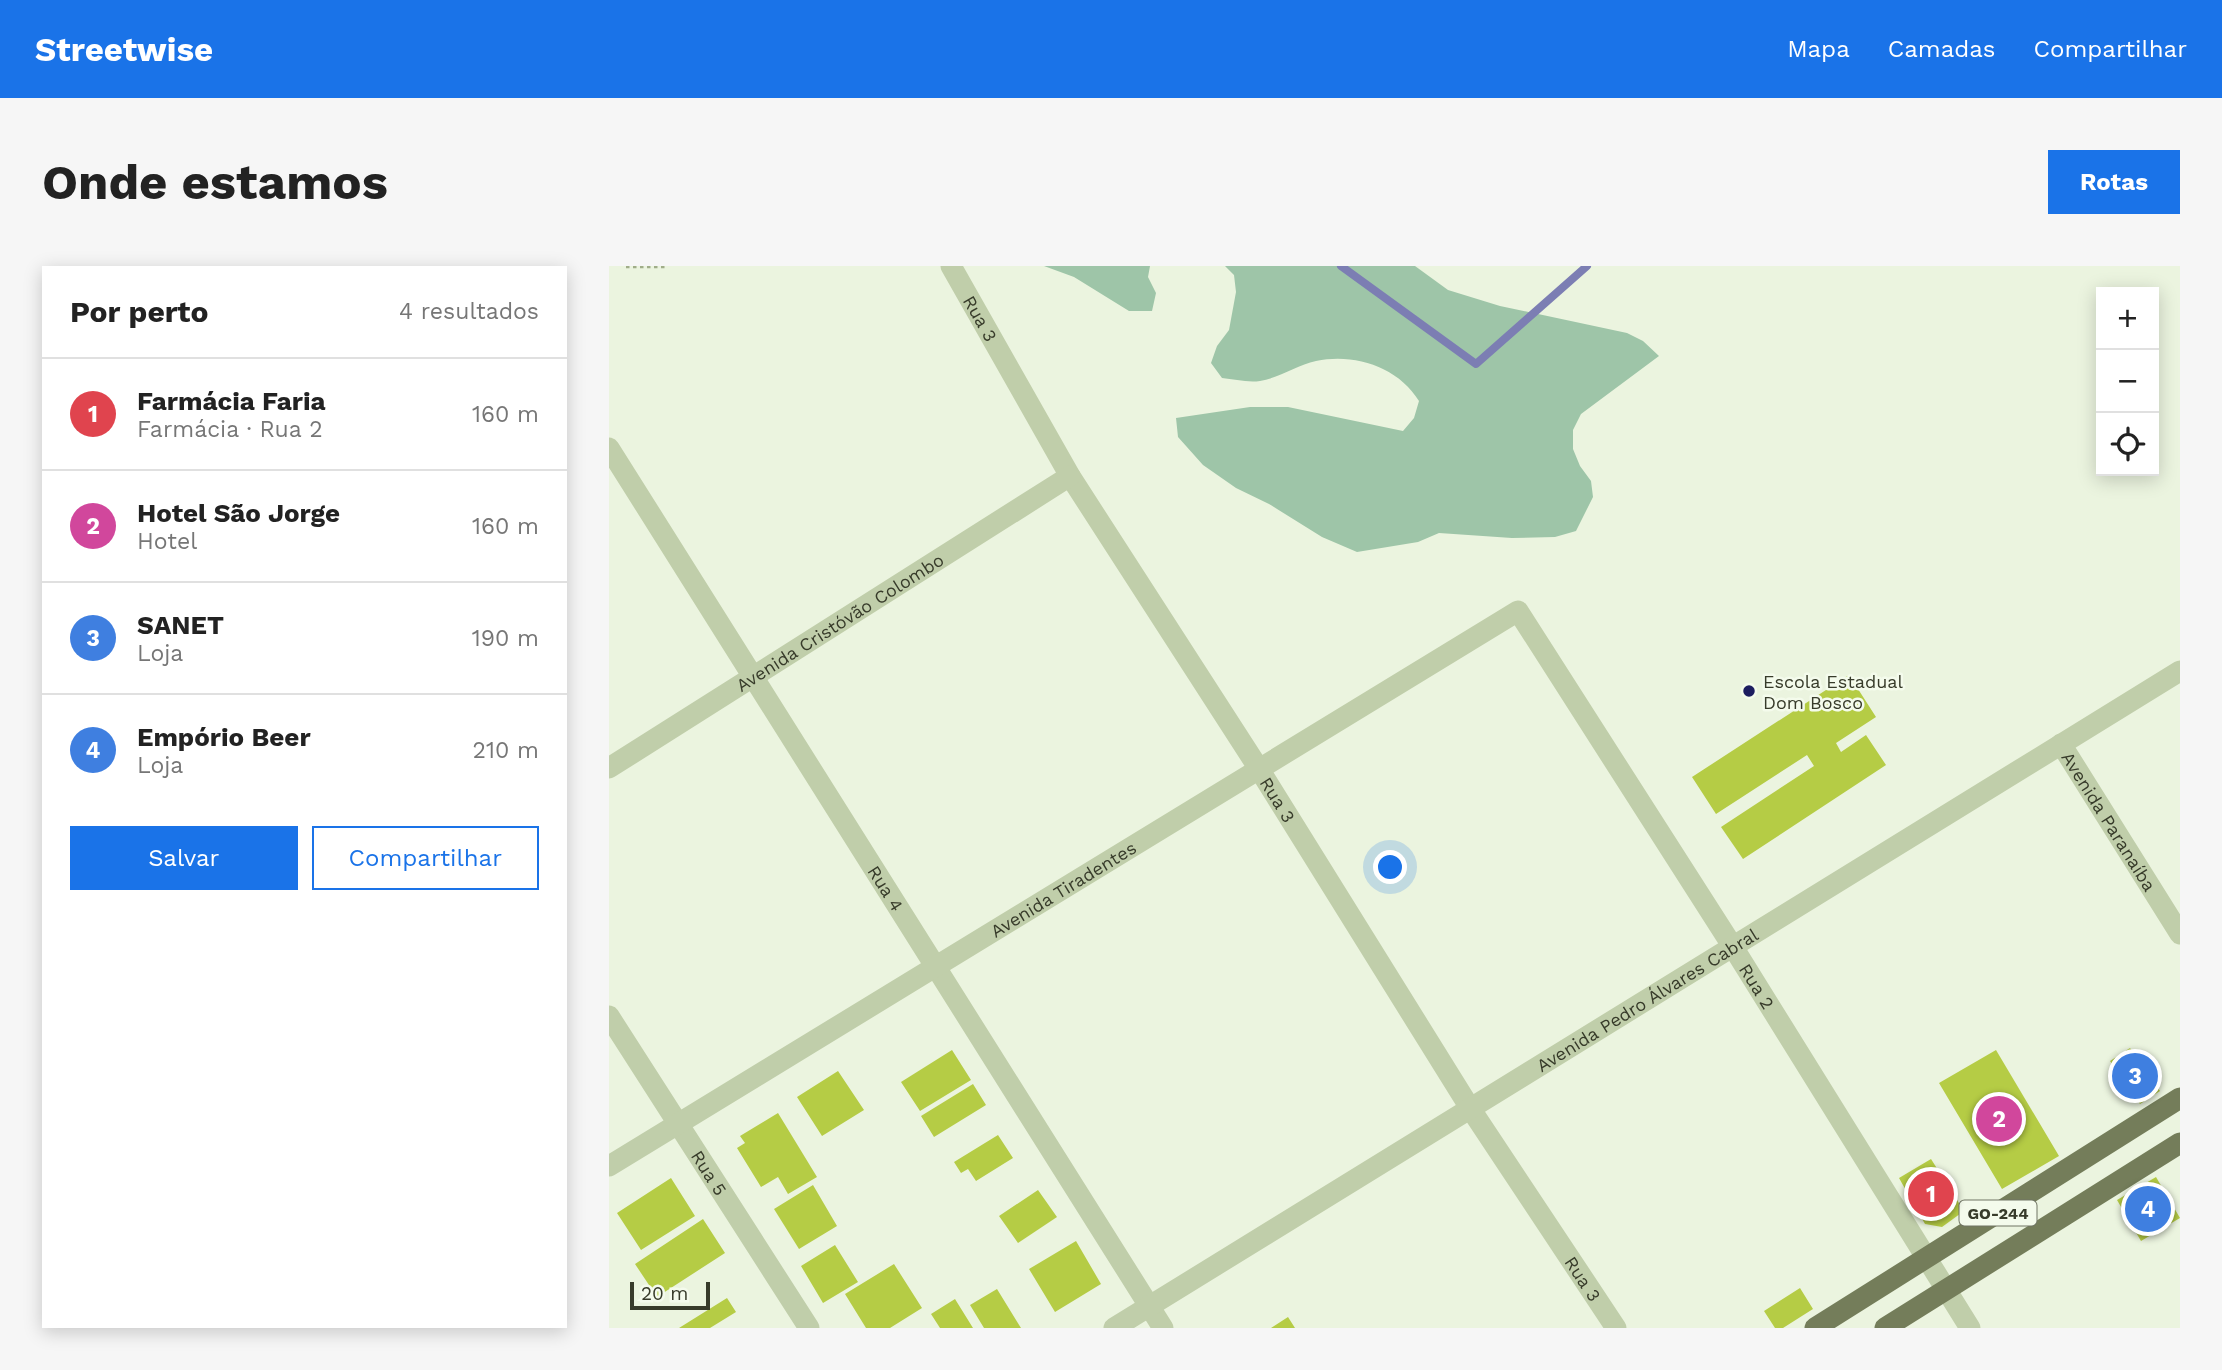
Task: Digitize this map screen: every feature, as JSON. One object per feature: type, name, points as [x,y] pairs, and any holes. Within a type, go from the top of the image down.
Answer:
[{"type":"main road","name":"GO-244","points":[[1815,1328],[2180,1098]]},
{"type":"main road","name":"GO-244","points":[[1885,1328],[2180,1143]]},
{"type":"street","name":"Rua 3","points":[[951,266],[1070,476],[1259,769],[1471,1108],[1616,1328]]},
{"type":"street","name":"Rua 4","points":[[609,447],[1163,1328]]},
{"type":"street","name":"Avenida Cristóvão Colombo","points":[[609,768],[1070,476]]},
{"type":"street","name":"Avenida Tiradentes","points":[[609,1166],[1518,611]]},
{"type":"street","name":"Rua 2","points":[[1518,611],[1733,947],[1970,1328]]},
{"type":"street","name":"Avenida Pedro Álvares Cabral","points":[[1114,1328],[2180,671]]},
{"type":"street","name":"Avenida Paranaíba","points":[[2061,744],[2180,934]]},
{"type":"street","name":"Rua 5","points":[[609,1016],[809,1328]]},
{"type":"path","points":[[626,266],[665,266]]},
{"type":"green space","points":[[1044,266],[1150,266],[1148,277],[1156,293],[1152,311],[1129,311],[1074,277]]},
{"type":"green space","points":[[1225,266],[1415,266],[1448,290],[1500,306],[1627,333],[1643,341],[1659,356],[1581,414],[1573,430],[1573,449],[1580,466],[1591,481],[1593,497],[1576,531],[1555,537],[1512,538],[1439,533],[1418,542],[1357,552],[1322,537],[1269,504],[1236,488],[1203,465],[1178,437],[1176,418],[1250,407],[1288,407],[1403,431],[1414,418],[1419,401],[1400,379],[1387,371],[1374,365],[1346,359],[1316,361],[1260,381],[1222,378],[1211,363],[1217,346],[1229,330],[1236,292],[1234,275]]},
{"type":"building","points":[[1849,675],[1876,717],[1836,743],[1841,752],[1866,735],[1886,765],[1743,859],[1721,827],[1814,766],[1807,755],[1716,814],[1692,777]]},
{"type":"building","points":[[2130,1048],[2160,1091],[2140,1104],[2110,1061]]},
{"type":"building","points":[[952,1050],[971,1080],[920,1111],[901,1082]]},
{"type":"building","points":[[1996,1050],[2059,1156],[2002,1189],[1939,1083]]},
{"type":"building","points":[[838,1071],[864,1110],[822,1136],[797,1097]]},
{"type":"building","points":[[973,1084],[986,1105],[934,1137],[921,1116]]},
{"type":"building","points":[[778,1113],[817,1177],[788,1194],[778,1177],[761,1187],[737,1148],[745,1143],[740,1136]]},
{"type":"building","points":[[998,1135],[1013,1158],[976,1181],[968,1169],[961,1173],[954,1162]]},
{"type":"building","points":[[1931,1159],[1964,1211],[1942,1227],[1925,1224],[1899,1178]]},
{"type":"building","points":[[2156,1177],[2180,1218],[2141,1241],[2117,1200]]},
{"type":"building","points":[[671,1178],[695,1216],[641,1250],[617,1213]]},
{"type":"building","points":[[813,1185],[837,1226],[799,1249],[774,1209]]},
{"type":"building","points":[[1038,1190],[1057,1217],[1018,1243],[999,1216]]},
{"type":"building","points":[[703,1219],[725,1253],[657,1297],[635,1264]]},
{"type":"building","points":[[1076,1241],[1101,1284],[1055,1312],[1029,1269]]},
{"type":"building","points":[[835,1245],[858,1282],[823,1303],[801,1266]]},
{"type":"building","points":[[894,1264],[922,1308],[890,1328],[866,1328],[845,1294]]},
{"type":"building","points":[[1800,1288],[1813,1309],[1783,1328],[1775,1328],[1764,1311]]},
{"type":"building","points":[[997,1289],[1021,1328],[984,1328],[970,1305]]},
{"type":"building","points":[[727,1298],[736,1312],[710,1328],[679,1328]]},
{"type":"building","points":[[955,1299],[973,1328],[940,1328],[931,1314]]},
{"type":"building","points":[[1288,1317],[1295,1328],[1271,1328]]},
{"type":"waterway","points":[[1341,266],[1476,364],[1587,266]]},
{"type":"place","name":"Escola Estadual Dom Bosco","points":[[1749,691]]},
{"type":"place","name":"SANET","points":[[2135,1076]]},
{"type":"place","name":"Hotel São Jorge","points":[[1999,1119]]},
{"type":"place","name":"Farmácia Faria","points":[[1931,1194]]},
{"type":"place","name":"Empório Beer","points":[[2148,1209]]}]
